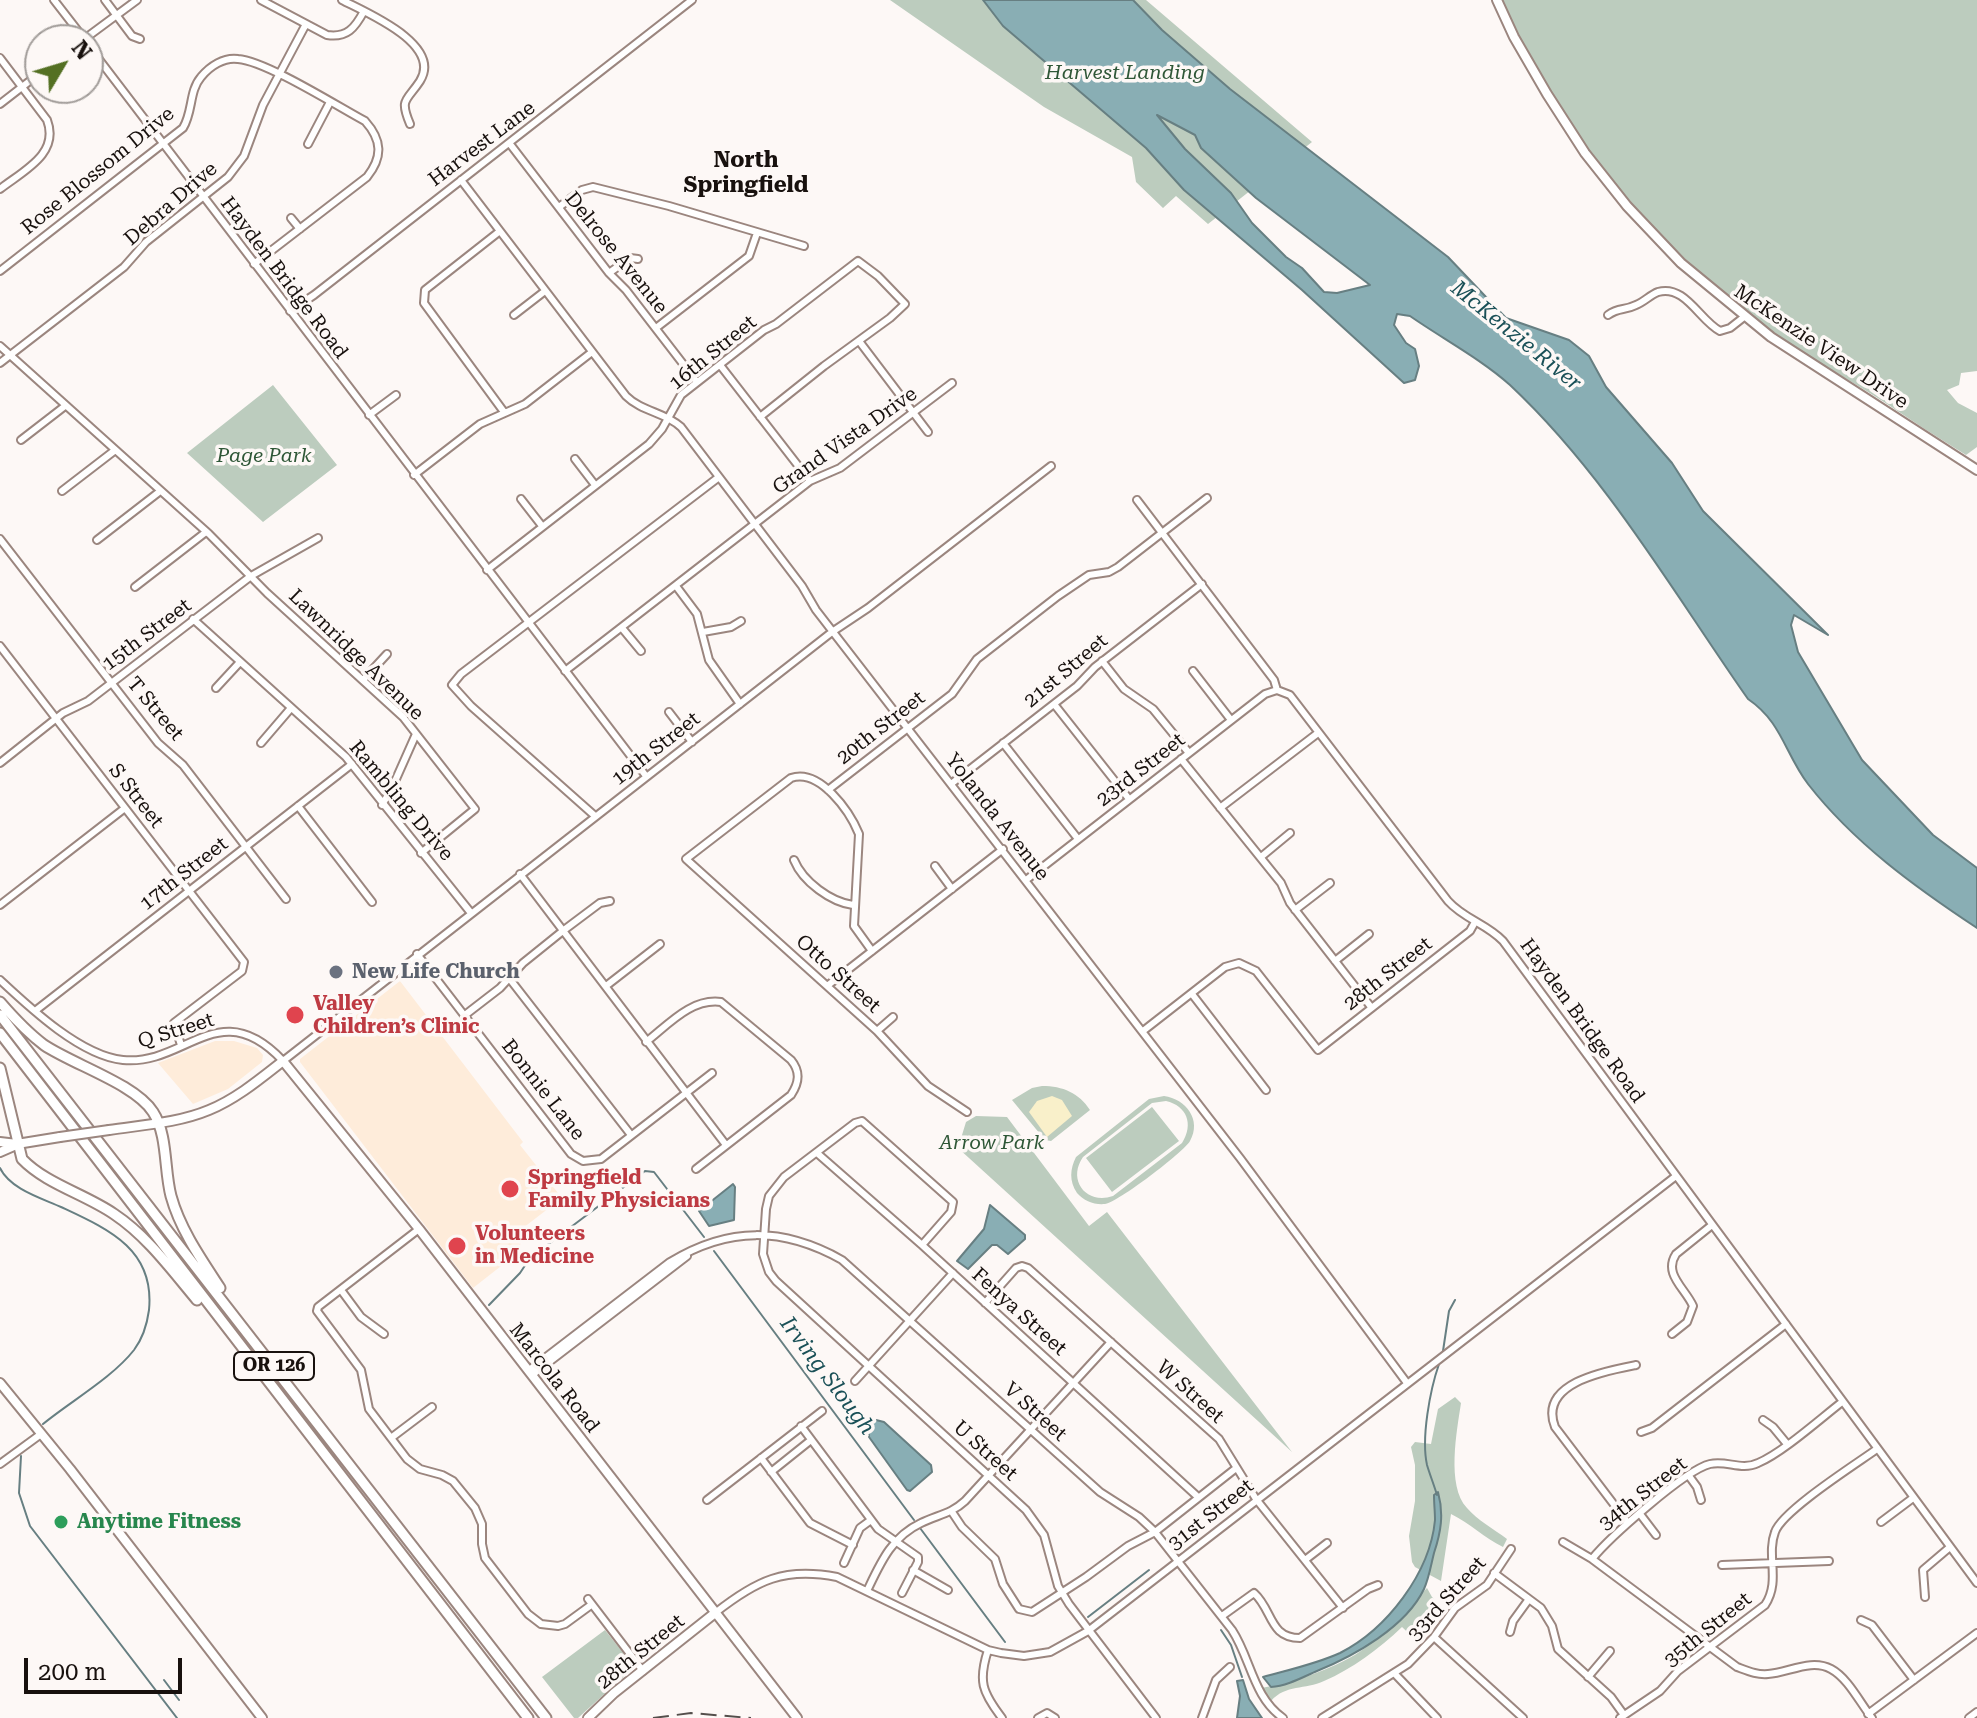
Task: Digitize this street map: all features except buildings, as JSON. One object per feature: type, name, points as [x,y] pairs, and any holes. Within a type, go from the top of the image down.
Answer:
[{"type":"highway","points":[[0,1002],[44,1045],[144,1100],[159,1122],[171,1195],[180,1222],[254,1341]]},
{"type":"highway","name":"OR 126","points":[[0,1015],[546,1718]]},
{"type":"highway","name":"OR 126","points":[[0,1033],[528,1718]]},
{"type":"highway","points":[[0,1068],[22,1159],[32,1169],[113,1213],[136,1231],[267,1382]]},
{"type":"main road","name":"McKenzie View Drive","points":[[1497,0],[1547,94],[1604,178],[1681,263],[1744,317],[1798,355],[1977,470]]},
{"type":"main road","points":[[0,1152],[17,1144],[199,1114],[223,1104],[283,1061]]},
{"type":"main road","name":"Marcola Road","points":[[283,1061],[419,1229],[797,1718]]},
{"type":"main road","points":[[0,1142],[17,1144]]},
{"type":"main road","points":[[0,1383],[262,1718]]},
{"type":"main road","name":"28th Street","points":[[588,1718],[614,1693],[715,1613]]},
{"type":"street","name":"Hayden Bridge Road","points":[[54,0],[72,24]]},
{"type":"street","points":[[105,0],[132,36],[140,39]]},
{"type":"street","points":[[104,26],[137,0]]},
{"type":"street","points":[[261,0],[336,36],[347,34],[355,27],[364,11]]},
{"type":"street","points":[[342,0],[395,26],[420,55],[423,75],[404,102],[410,124]]},
{"type":"street","name":"Harvest Lane","points":[[290,311],[510,144],[692,0]]},
{"type":"street","name":"Debra Drive","points":[[0,363],[124,267],[146,242],[237,167],[263,105],[306,24]]},
{"type":"street","points":[[0,58],[23,86],[52,131],[50,145],[43,156],[0,189]]},
{"type":"street","name":"Rose Blossom Drive","points":[[0,271],[183,128],[192,109],[198,80],[218,63],[241,59],[280,75],[330,102],[365,121],[374,131],[380,154],[367,177],[300,229]]},
{"type":"street","name":"Hayden Bridge Road","points":[[104,66],[646,776]]},
{"type":"street","points":[[0,104],[23,86]]},
{"type":"street","points":[[308,144],[330,102]]},
{"type":"street","name":"Delrose Avenue","points":[[510,144],[697,382]]},
{"type":"street","name":"Yolanda Avenue","points":[[461,180],[634,404],[681,427],[756,524],[832,632],[1143,1031],[1407,1383]]},
{"type":"street","points":[[559,207],[582,190],[593,187],[804,246]]},
{"type":"street","points":[[254,264],[300,229],[291,218]]},
{"type":"street","points":[[500,231],[425,290],[423,295],[424,303],[504,412]]},
{"type":"street","points":[[656,328],[749,256],[757,233]]},
{"type":"street","points":[[609,273],[630,258],[638,259]]},
{"type":"street","name":"16th Street","points":[[487,570],[649,444],[662,429],[681,395],[858,261],[878,276],[905,304],[859,341]]},
{"type":"street","points":[[514,315],[545,291]]},
{"type":"street","points":[[1608,315],[1618,308],[1633,307],[1651,295],[1664,291],[1674,293],[1689,303],[1720,331],[1730,328],[1744,317]]},
{"type":"street","points":[[760,417],[859,341],[928,432]]},
{"type":"street","name":"Lawnridge Avenue","points":[[0,346],[206,532],[403,717],[475,809],[421,853]]},
{"type":"street","points":[[414,475],[480,424],[525,404],[592,352]]},
{"type":"street","points":[[720,365],[810,481]]},
{"type":"street","name":"Grand Vista Drive","points":[[565,671],[810,481],[840,468],[952,383]]},
{"type":"street","points":[[369,415],[396,395]]},
{"type":"street","points":[[21,440],[65,406]]},
{"type":"street","points":[[62,491],[114,451]]},
{"type":"street","points":[[575,459],[595,485]]},
{"type":"street","name":"19th Street","points":[[283,1061],[646,776],[1051,466]]},
{"type":"street","points":[[595,816],[471,706],[452,685],[461,674],[719,477]]},
{"type":"street","points":[[97,540],[159,492]]},
{"type":"street","name":"20th Street","points":[[686,859],[791,778],[805,776],[828,790],[952,694],[977,659],[1058,596],[1089,575],[1109,572],[1118,567],[1207,498]]},
{"type":"street","points":[[521,499],[542,526]]},
{"type":"street","name":"Hayden Bridge Road","points":[[1137,500],[1274,680],[1277,690],[1290,695],[1448,901],[1458,911],[1494,931],[1503,941],[1977,1583]]},
{"type":"street","points":[[135,587],[206,532]]},
{"type":"street","name":"15th Street","points":[[0,763],[56,718],[88,701],[251,576],[318,538]]},
{"type":"street","name":"T Street","points":[[0,539],[158,743],[183,765],[286,899]]},
{"type":"street","name":"21st Street","points":[[951,784],[1202,584]]},
{"type":"street","points":[[676,586],[697,614],[709,660],[740,704]]},
{"type":"street","points":[[1058,596],[1065,605]]},
{"type":"street","name":"Rambling Drive","points":[[193,619],[352,764],[471,913]]},
{"type":"street","points":[[703,632],[731,627],[741,621]]},
{"type":"street","points":[[622,628],[641,651]]},
{"type":"street","points":[[1007,636],[1014,645]]},
{"type":"street","name":"S Street","points":[[0,646],[244,962],[245,967],[174,1023],[181,1045]]},
{"type":"street","points":[[363,680],[387,654]]},
{"type":"street","points":[[1102,661],[1124,689],[1160,717],[1189,753]]},
{"type":"street","points":[[216,688],[240,662]]},
{"type":"street","points":[[1193,671],[1231,720]]},
{"type":"street","name":"23rd Street","points":[[1026,880],[1265,694],[1277,690]]},
{"type":"street","points":[[1054,704],[1129,799]]},
{"type":"street","points":[[261,743],[291,708]]},
{"type":"street","points":[[669,712],[692,742]]},
{"type":"street","points":[[1220,808],[1318,733]]},
{"type":"street","points":[[382,805],[416,734]]},
{"type":"street","points":[[1003,743],[1078,839]]},
{"type":"street","points":[[1181,759],[1281,883],[1295,910],[1371,1007]]},
{"type":"street","name":"17th Street","points":[[35,1011],[352,764]]},
{"type":"street","points":[[828,790],[859,834],[854,926],[872,951]]},
{"type":"street","points":[[298,806],[372,902]]},
{"type":"street","points":[[0,905],[125,808]]},
{"type":"street","points":[[1261,857],[1290,833]]},
{"type":"street","points":[[827,986],[1003,849]]},
{"type":"street","name":"Otto Street","points":[[686,859],[877,1031],[928,1086],[967,1112]]},
{"type":"street","points":[[794,860],[800,871],[829,898],[853,905]]},
{"type":"street","points":[[935,866],[952,889]]},
{"type":"street","points":[[520,874],[726,1145]]},
{"type":"street","points":[[1295,910],[1330,883]]},
{"type":"street","points":[[465,1015],[564,930],[600,903],[610,901]]},
{"type":"street","name":"28th Street","points":[[1192,994],[1225,967],[1239,963],[1256,971],[1318,1050],[1470,931],[1475,922]]},
{"type":"street","points":[[1335,961],[1369,934]]},
{"type":"street","points":[[606,986],[660,944]]},
{"type":"street","name":"Bonnie Lane","points":[[417,954],[571,1154],[589,1162],[601,1159],[631,1135]]},
{"type":"street","points":[[509,978],[631,1135],[712,1073]]},
{"type":"street","name":"Q Street","points":[[0,980],[35,1011],[90,1049],[120,1060],[145,1059],[210,1034],[237,1033],[262,1042],[283,1061]]},
{"type":"street","points":[[1143,1031],[1192,994],[1266,1090]]},
{"type":"street","points":[[646,1042],[691,1007],[710,1001],[721,1002],[795,1064],[799,1078],[791,1095],[696,1169]]},
{"type":"street","points":[[877,1031],[893,1017]]},
{"type":"street","points":[[764,1234],[766,1209],[774,1189],[862,1121],[953,1202],[951,1212],[922,1245]]},
{"type":"street","name":"Fenya Street","points":[[817,1153],[1198,1497]]},
{"type":"street","name":"31st Street","points":[[715,1613],[752,1586],[788,1574],[810,1572],[837,1577],[988,1650],[1016,1656],[1050,1652],[1088,1631],[1676,1176]]},
{"type":"street","points":[[1672,1334],[1687,1322],[1693,1306],[1673,1276],[1672,1260],[1712,1225]]},
{"type":"street","points":[[419,1229],[318,1307],[317,1311],[361,1370],[367,1403],[391,1438],[414,1465],[426,1472],[448,1477],[480,1515],[485,1558],[534,1620],[549,1627],[565,1624],[590,1602],[643,1671]]},
{"type":"street","name":"V Street","points":[[530,1373],[665,1265],[696,1249],[720,1239],[764,1234],[803,1241],[842,1260],[1100,1492],[1139,1517],[1155,1532],[1222,1616],[1243,1647],[1259,1692],[1283,1718]]},
{"type":"street","name":"U Street","points":[[764,1234],[764,1258],[776,1281],[1026,1510],[1042,1531],[1058,1586],[1088,1631],[1156,1718]]},
{"type":"street","name":"W Street","points":[[985,1303],[1009,1275],[1019,1266],[1024,1266],[1219,1439],[1256,1499],[1343,1608]]},
{"type":"street","points":[[855,1381],[953,1273]]},
{"type":"street","points":[[341,1290],[361,1317],[384,1334]]},
{"type":"street","points":[[1641,1432],[1652,1428],[1786,1324]]},
{"type":"street","points":[[867,1591],[894,1542],[914,1526],[952,1512],[989,1476],[1111,1342]]},
{"type":"street","points":[[1628,1523],[1555,1427],[1551,1416],[1552,1403],[1582,1378],[1636,1365]]},
{"type":"street","name":"34th Street","points":[[1592,1559],[1628,1523],[1689,1476],[1716,1463],[1750,1467],[1770,1458],[1842,1402]]},
{"type":"street","points":[[391,1438],[432,1407]]},
{"type":"street","points":[[707,1500],[822,1411]]},
{"type":"street","points":[[1763,1420],[1787,1444]]},
{"type":"street","points":[[801,1426],[878,1529],[918,1557],[902,1593]]},
{"type":"street","points":[[0,1464],[41,1434]]},
{"type":"street","points":[[771,1472],[811,1440]]},
{"type":"street","name":"35th Street","points":[[1622,1716],[1660,1691],[1678,1671],[1765,1605],[1772,1595],[1773,1542],[1780,1523],[1877,1449]]},
{"type":"street","points":[[761,1458],[810,1523],[853,1545]]},
{"type":"street","points":[[952,1512],[962,1527],[995,1559],[1003,1584],[1019,1609],[1032,1612],[1128,1546],[1155,1532],[1235,1469]]},
{"type":"street","points":[[1689,1476],[1701,1500]]},
{"type":"street","points":[[1881,1522],[1913,1498]]},
{"type":"street","points":[[1640,1514],[1656,1535]]},
{"type":"street","points":[[844,1563],[860,1528],[871,1520]]},
{"type":"street","points":[[1563,1542],[1592,1559],[1737,1667],[1756,1674],[1809,1665],[1832,1669],[1870,1716],[1977,1633]]},
{"type":"street","points":[[1305,1560],[1327,1543]]},
{"type":"street","points":[[1925,1597],[1923,1570],[1950,1547]]},
{"type":"street","name":"33rd Street","points":[[1322,1718],[1395,1674],[1434,1637],[1455,1608],[1482,1590],[1511,1549]]},
{"type":"street","points":[[1722,1565],[1829,1561]]},
{"type":"street","points":[[913,1570],[948,1590]]},
{"type":"street","points":[[1494,1573],[1548,1617],[1558,1649],[1611,1697],[1622,1716]]},
{"type":"street","points":[[1222,1616],[1254,1593],[1269,1612],[1275,1629],[1296,1638],[1309,1633],[1368,1589],[1378,1585]]},
{"type":"street","points":[[1510,1632],[1513,1621],[1529,1599]]},
{"type":"street","points":[[1861,1620],[1872,1625],[1914,1680]]},
{"type":"street","points":[[1434,1637],[1523,1718]]},
{"type":"street","points":[[988,1650],[981,1671],[982,1685],[1000,1715]]},
{"type":"street","points":[[1588,1677],[1610,1651]]},
{"type":"street","points":[[1202,1718],[1216,1680],[1230,1667]]},
{"type":"street","points":[[1395,1674],[1437,1718]]},
{"type":"street","points":[[1340,1709],[1345,1718]]},
{"type":"street","points":[[1969,1718],[1977,1712]]},
{"type":"street","points":[[1038,1718],[1047,1713],[1055,1718]]},
{"type":"shaded area","points":[[400,981],[562,1198],[523,1228],[519,1252],[473,1288],[300,1062]]},
{"type":"shaded area","points":[[215,1041],[234,1041],[257,1048],[263,1055],[262,1062],[228,1089],[193,1104],[158,1063]]},
{"type":"green space","name":"Harvest Landing","points":[[890,0],[1146,0],[1312,142],[1208,224],[1176,196],[1163,208],[1136,182],[1132,157],[1044,107]]},
{"type":"green space","points":[[1503,0],[1977,0],[1977,371],[1961,373],[1959,385],[1947,390],[1958,403],[1977,413],[1977,447],[1966,455],[1799,350],[1737,307],[1684,261],[1622,194],[1567,120],[1543,81]]},
{"type":"green space","name":"Page Park","points":[[273,385],[337,465],[263,522],[187,453]]},
{"type":"green space","points":[[1042,1086],[1070,1092],[1090,1110],[1051,1141],[1045,1140],[1012,1100],[1032,1088]]},
{"type":"green space","points":[[1164,1096],[1185,1106],[1193,1118],[1190,1141],[1150,1176],[1112,1201],[1097,1204],[1083,1198],[1077,1193],[1072,1180],[1076,1157],[1149,1099]],"holes":[[[1152,1103],[1173,1103],[1183,1111],[1188,1123],[1182,1143],[1113,1196],[1103,1198],[1087,1194],[1078,1182],[1077,1174],[1083,1157]]]},
{"type":"green space","points":[[1152,1107],[1179,1141],[1112,1192],[1086,1158]]},
{"type":"green space","name":"Arrow Park","points":[[976,1116],[1007,1117],[1089,1226],[1107,1212],[1292,1452],[958,1148],[966,1122]]},
{"type":"green space","points":[[1455,1397],[1461,1403],[1455,1472],[1461,1498],[1467,1508],[1507,1539],[1503,1547],[1451,1514],[1441,1581],[1415,1567],[1412,1562],[1409,1536],[1415,1501],[1415,1465],[1411,1447],[1415,1442],[1431,1444],[1438,1409]]},
{"type":"green space","points":[[1427,1588],[1445,1610],[1419,1643],[1402,1627],[1365,1658],[1324,1681],[1283,1692],[1271,1701],[1261,1688],[1315,1673],[1355,1655],[1382,1634]]},
{"type":"green space","points":[[605,1630],[632,1664],[632,1669],[578,1718],[574,1718],[542,1677]]},
{"type":"sand","points":[[1052,1096],[1062,1100],[1072,1116],[1047,1137],[1029,1112],[1037,1101]]},
{"type":"water","name":"McKenzie River","points":[[983,0],[1133,0],[1162,30],[1230,89],[1448,257],[1506,318],[1569,340],[1589,356],[1606,387],[1672,463],[1703,511],[1828,635],[1794,615],[1791,625],[1798,652],[1862,760],[1933,835],[1977,868],[1977,928],[1886,863],[1826,805],[1800,773],[1776,728],[1748,699],[1608,496],[1545,420],[1510,385],[1410,316],[1397,314],[1394,325],[1406,343],[1415,349],[1419,366],[1415,380],[1404,383],[1302,290],[1184,190],[1146,148],[1003,26]],"holes":[[[1157,115],[1195,135],[1201,148],[1256,198],[1370,285],[1337,293],[1324,292],[1252,223],[1231,193],[1185,149]]]},
{"type":"water","points":[[733,1184],[734,1220],[709,1226],[699,1211]]},
{"type":"water","points":[[990,1205],[1025,1235],[1025,1239],[1008,1254],[997,1245],[992,1245],[968,1269],[957,1261],[984,1229]]},
{"type":"water","points":[[876,1420],[884,1422],[931,1465],[932,1472],[910,1491],[869,1437],[868,1427]]},
{"type":"water","points":[[1438,1492],[1441,1523],[1429,1576],[1416,1603],[1405,1616],[1378,1639],[1347,1657],[1295,1681],[1271,1687],[1263,1677],[1340,1653],[1374,1630],[1389,1614],[1425,1560],[1435,1520],[1434,1495]]},
{"type":"water","points":[[1243,1680],[1249,1699],[1262,1718],[1237,1718],[1240,1696],[1237,1681]]},
{"type":"waterway","points":[[0,1168],[18,1187],[95,1224],[125,1244],[136,1256],[149,1289],[147,1321],[134,1350],[103,1380],[43,1424]]},
{"type":"waterway","points":[[489,1305],[530,1258],[645,1171],[654,1172],[704,1237]]},
{"type":"waterway","name":"Irving Slough","points":[[714,1251],[914,1520]]},
{"type":"waterway","points":[[1443,1351],[1449,1311],[1455,1300]]},
{"type":"waterway","points":[[1437,1495],[1427,1465],[1425,1441],[1430,1400],[1439,1364]]},
{"type":"waterway","points":[[21,1456],[19,1493],[30,1526],[177,1718]]},
{"type":"waterway","name":"Irving Slough","points":[[920,1528],[1005,1642]]},
{"type":"waterway","points":[[1088,1617],[1149,1570]]},
{"type":"waterway","points":[[1221,1630],[1231,1645],[1242,1677]]},
{"type":"waterway","points":[[164,1680],[179,1700]]},
{"type":"railway","points":[[653,1718],[691,1713],[751,1718]]},
{"type":"place","name":"New Life Church","points":[[336,972]]},
{"type":"place","name":"Valley Children’s Clinic","points":[[295,1015]]},
{"type":"place","name":"Springfield Family Physicians","points":[[510,1189]]},
{"type":"place","name":"Volunteers in Medicine","points":[[457,1246]]},
{"type":"place","name":"Anytime Fitness","points":[[61,1522]]},
{"type":"district","name":"North Springfield","points":[[746,174]]}]
